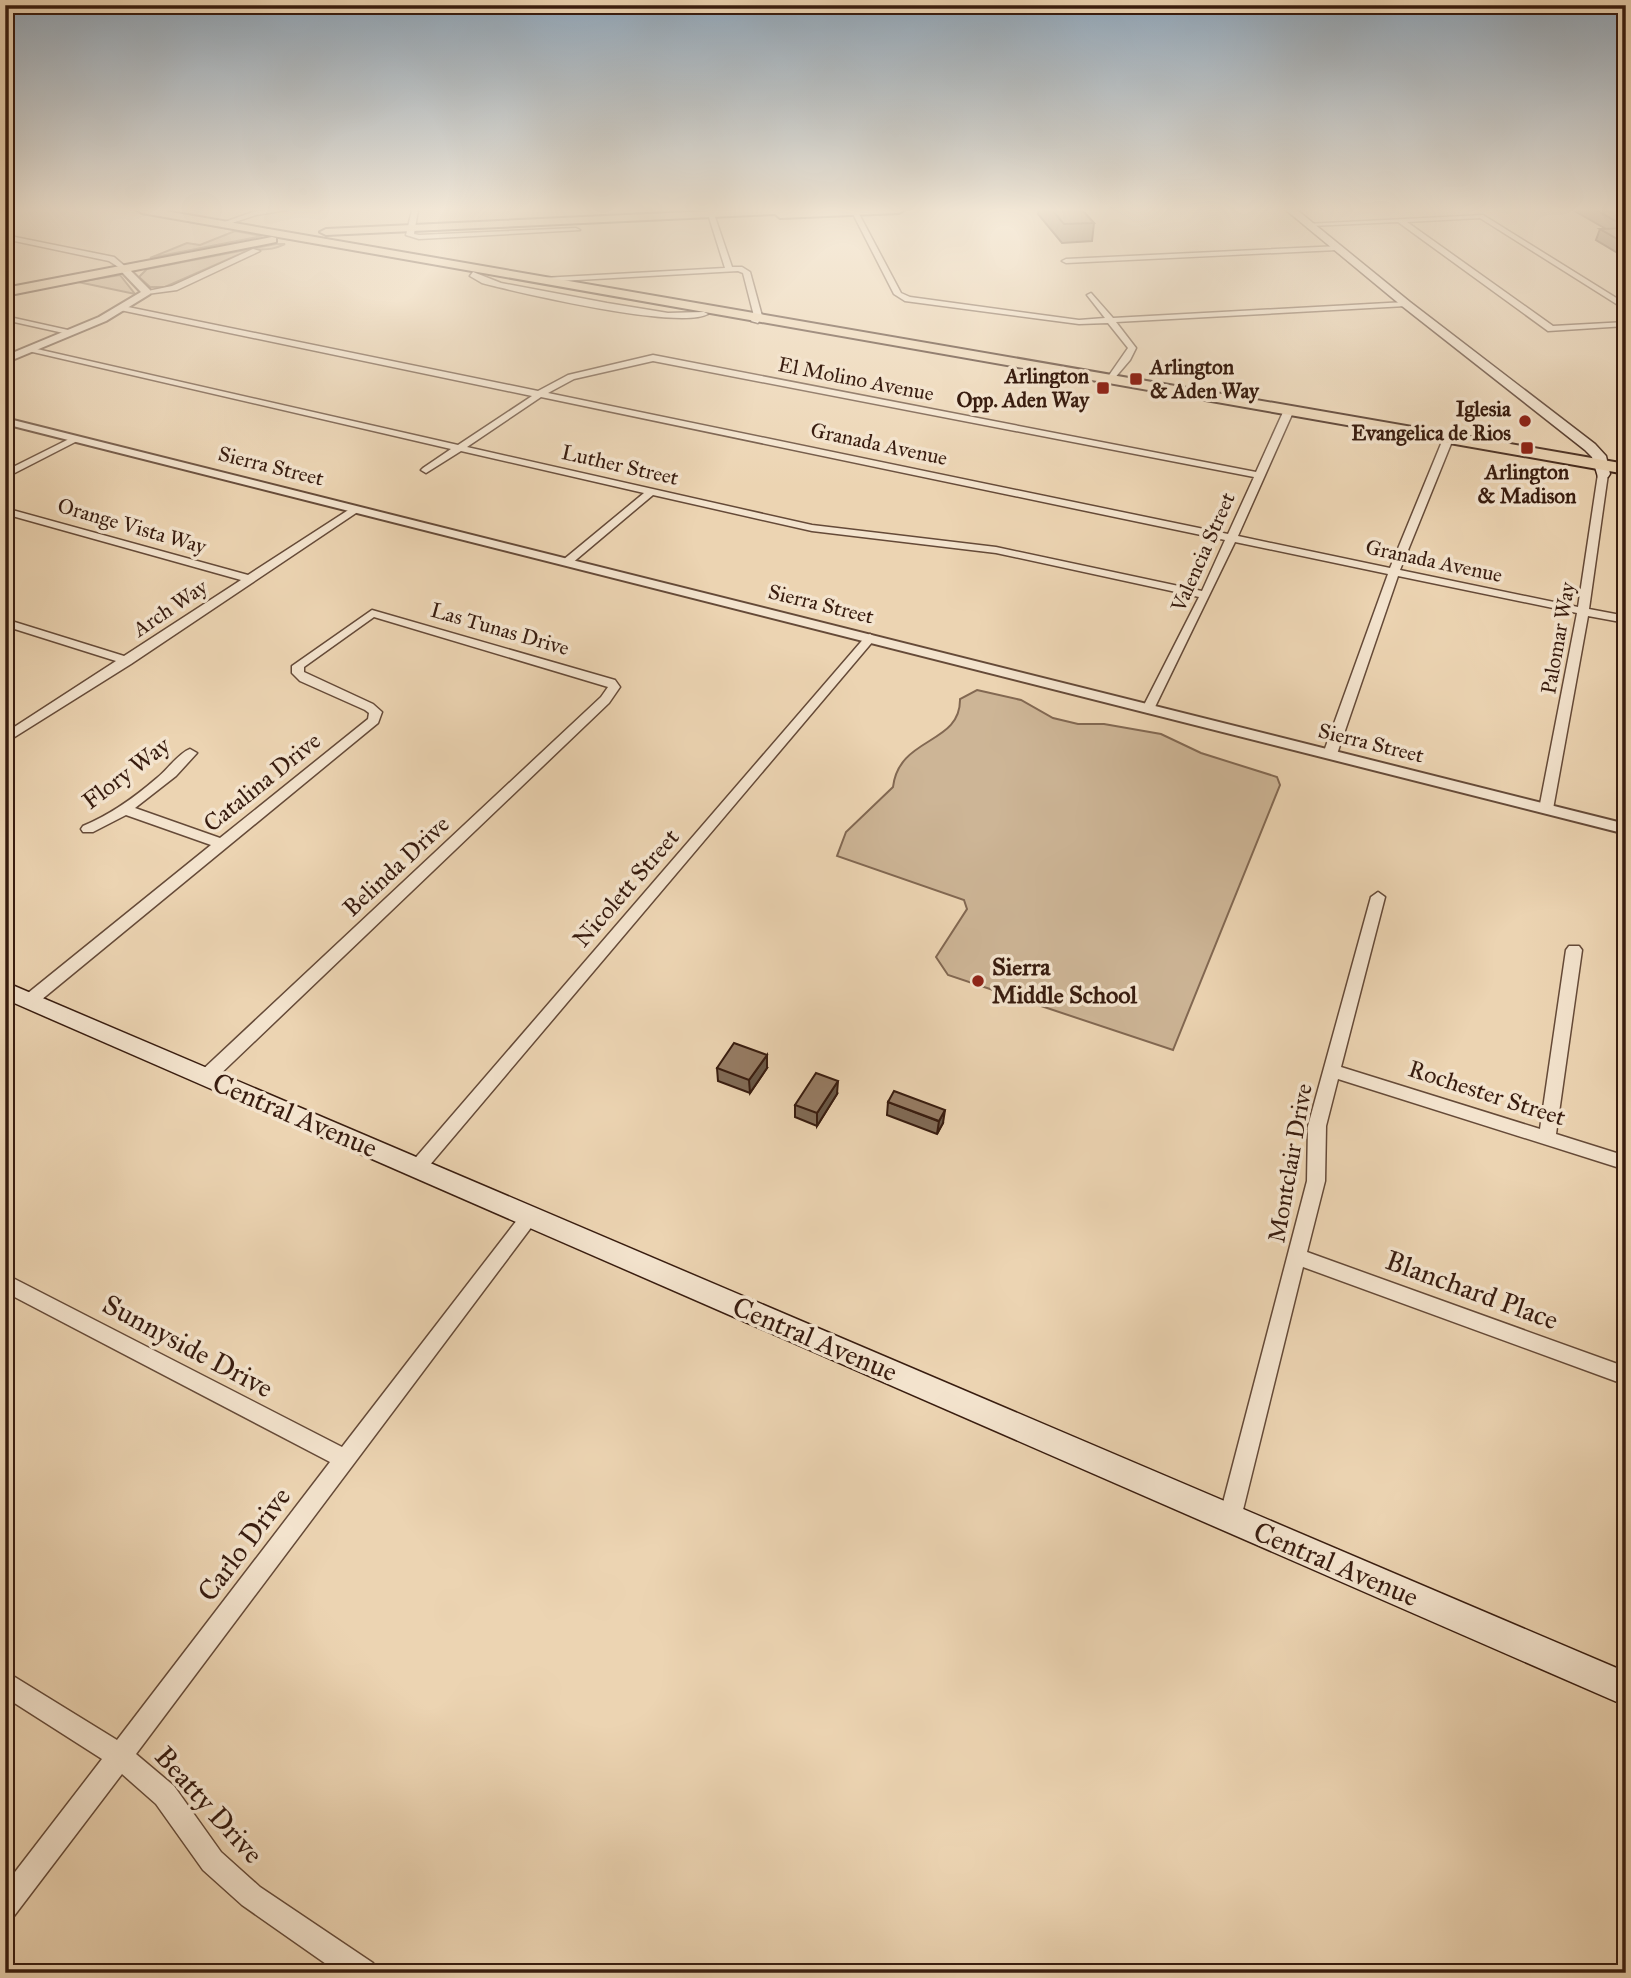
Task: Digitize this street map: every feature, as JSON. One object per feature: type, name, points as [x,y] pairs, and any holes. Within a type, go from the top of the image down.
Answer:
[{"type":"main road","points":[[626,302],[705,314],[757,318]]},
{"type":"main road","points":[[668,302],[1602,469],[1626,469]]},
{"type":"main road","points":[[1406,304],[1590,447],[1599,456],[1602,469]]},
{"type":"main road","points":[[1602,469],[1626,478]]},
{"type":"main road","name":"Central Avenue","points":[[17,995],[1626,1689]]},
{"type":"street","points":[[5,359],[135,302]]},
{"type":"street","points":[[754,302],[757,318]]},
{"type":"street","points":[[931,302],[1056,320],[1110,321],[1406,304]]},
{"type":"street","points":[[1096,302],[1132,348],[1110,381]]},
{"type":"street","points":[[1514,302],[1551,329],[1626,324]]},
{"type":"street","name":"Granada Avenue","points":[[123,308],[1626,620]]},
{"type":"street","points":[[5,318],[68,332]]},
{"type":"street","name":"Luther Street","points":[[28,350],[812,528],[996,550],[1206,595]]},
{"type":"street","name":"El Molino Avenue","points":[[540,394],[571,377],[653,358],[1258,475]]},
{"type":"street","points":[[426,470],[540,394]]},
{"type":"street","name":"Valencia Street","points":[[1148,709],[1206,595],[1287,413]]},
{"type":"street","name":"Sierra Street","points":[[5,421],[1626,829]]},
{"type":"street","points":[[5,475],[76,439]]},
{"type":"street","points":[[1330,754],[1394,572],[1447,442]]},
{"type":"street","name":"Palomar Way","points":[[1546,809],[1583,611],[1602,469]]},
{"type":"street","points":[[566,562],[651,492]]},
{"type":"street","name":"Arch Way","points":[[5,739],[357,509]]},
{"type":"street","name":"Orange Vista Way","points":[[5,511],[249,579]]},
{"type":"street","name":"Las Tunas Drive","points":[[373,613],[601,678],[614,687]]},
{"type":"street","name":"Catalina Drive","points":[[17,995],[222,844],[374,720],[376,712],[369,707],[298,673],[298,666],[373,613]]},
{"type":"street","points":[[5,622],[127,660]]},
{"type":"street","points":[[5,635],[19,626]]},
{"type":"street","name":"Nicolett Street","points":[[417,1168],[870,638]]},
{"type":"street","name":"Belinda Drive","points":[[206,1077],[605,700],[614,687]]},
{"type":"street","name":"Flory Way","points":[[88,829],[104,824],[181,766],[190,753]]},
{"type":"street","points":[[124,809],[222,844]]},
{"type":"street","name":"Montclair Drive","points":[[1230,1518],[1316,1181],[1317,1126],[1378,897]]},
{"type":"street","points":[[1547,1138],[1574,950]]},
{"type":"street","name":"Rochester Street","points":[[1333,1070],[1626,1163]]},
{"type":"street","name":"Carlo Drive","points":[[5,1907],[530,1216]]},
{"type":"street","name":"Blanchard Place","points":[[1298,1257],[1626,1376]]},
{"type":"street","name":"Sunnyside Drive","points":[[5,1282],[345,1460]]},
{"type":"street","name":"Beatty Drive","points":[[5,1683],[120,1756],[165,1795],[212,1861],[251,1896],[363,1973]]},
{"type":"shaded area","points":[[977,690],[1021,700],[1053,718],[1078,724],[1104,724],[1161,734],[1201,753],[1277,777],[1280,785],[1173,1050],[948,975],[936,957],[967,909],[964,900],[837,856],[846,832],[893,787],[898,770],[906,758],[951,725],[958,714],[960,699]]},
{"type":"building","points":[[734,1043],[767,1055],[749,1080],[717,1068]]},
{"type":"building","points":[[816,1073],[838,1081],[817,1113],[795,1105]]},
{"type":"building","points":[[894,1091],[945,1110],[939,1121],[888,1102]]},
{"type":"place","name":"Arlington & Aden Way","points":[[1136,379]]},
{"type":"place","name":"Arlington Opp. Aden Way","points":[[1103,388]]},
{"type":"place","name":"Iglesia Evangelica de Rios","points":[[1525,421]]},
{"type":"place","name":"Arlington & Madison","points":[[1527,448]]},
{"type":"place","name":"Sierra Middle School","points":[[978,981]]}]
